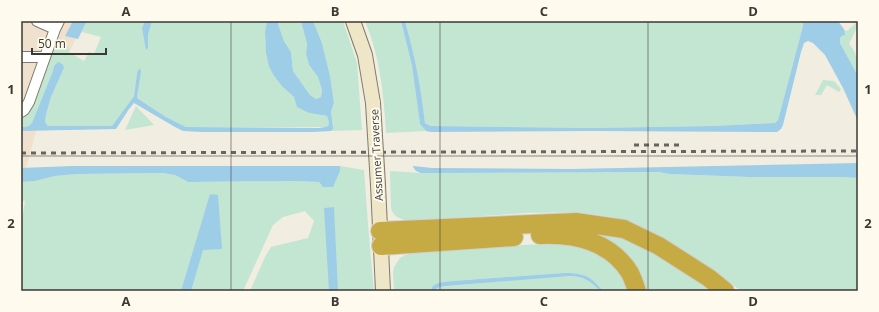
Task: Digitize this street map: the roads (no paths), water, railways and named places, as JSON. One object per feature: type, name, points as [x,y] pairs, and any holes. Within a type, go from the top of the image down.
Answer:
[{"type":"highway","points":[[380,238],[576,222],[624,230],[658,246],[709,278],[725,291]]},
{"type":"highway","points":[[380,238],[542,235],[568,236],[603,246],[618,258],[631,274],[637,291]]},
{"type":"main road","name":"Assumer Traverse","points":[[354,21],[365,55],[373,103],[383,291]]},
{"type":"street","points":[[21,112],[29,102],[57,25],[38,21]]},
{"type":"street","points":[[21,57],[45,57]]},
{"type":"water","points":[[73,21],[87,21],[78,39],[65,36]]},
{"type":"water","points":[[145,21],[152,21],[148,35],[148,48],[146,50],[142,28]]},
{"type":"water","points":[[267,21],[278,21],[284,41],[291,52],[293,71],[310,95],[316,99],[321,97],[322,90],[318,77],[309,65],[306,54],[307,44],[301,21],[313,21],[322,43],[330,76],[334,103],[331,112],[333,129],[331,131],[183,131],[134,103],[116,129],[21,131],[21,127],[32,123],[54,66],[59,62],[64,68],[51,97],[46,115],[45,122],[48,126],[112,126],[134,96],[137,73],[139,69],[141,72],[137,98],[166,117],[186,127],[319,128],[328,126],[329,123],[327,116],[309,113],[297,107],[294,97],[274,76],[269,67],[266,53],[265,32]]},
{"type":"water","points":[[401,21],[405,21],[412,47],[420,84],[425,123],[431,126],[592,128],[712,126],[775,123],[778,120],[803,26],[803,21],[838,21],[844,29],[845,36],[843,35],[840,38],[840,43],[858,76],[858,121],[843,88],[825,55],[813,43],[808,41],[804,43],[801,52],[783,125],[777,132],[426,131],[420,124],[412,66]]},
{"type":"water","points":[[858,163],[858,178],[749,177],[669,174],[659,172],[421,173],[416,171],[413,167],[571,169]]},
{"type":"water","points":[[72,166],[340,166],[340,171],[333,187],[323,187],[319,182],[295,181],[188,182],[175,175],[162,173],[78,174],[55,176],[35,181],[21,182],[21,168]]},
{"type":"water","points":[[210,194],[218,195],[222,249],[203,250],[191,291],[181,291]]},
{"type":"water","points":[[334,207],[338,291],[329,291],[324,208]]},
{"type":"water","points":[[563,273],[581,274],[586,276],[594,281],[603,291],[600,291],[586,280],[569,276],[447,286],[440,287],[436,289],[436,291],[432,291],[432,287],[434,285],[444,282]]},
{"type":"railway","points":[[634,145],[682,145]]},
{"type":"railway","points":[[21,153],[858,151]]}]
